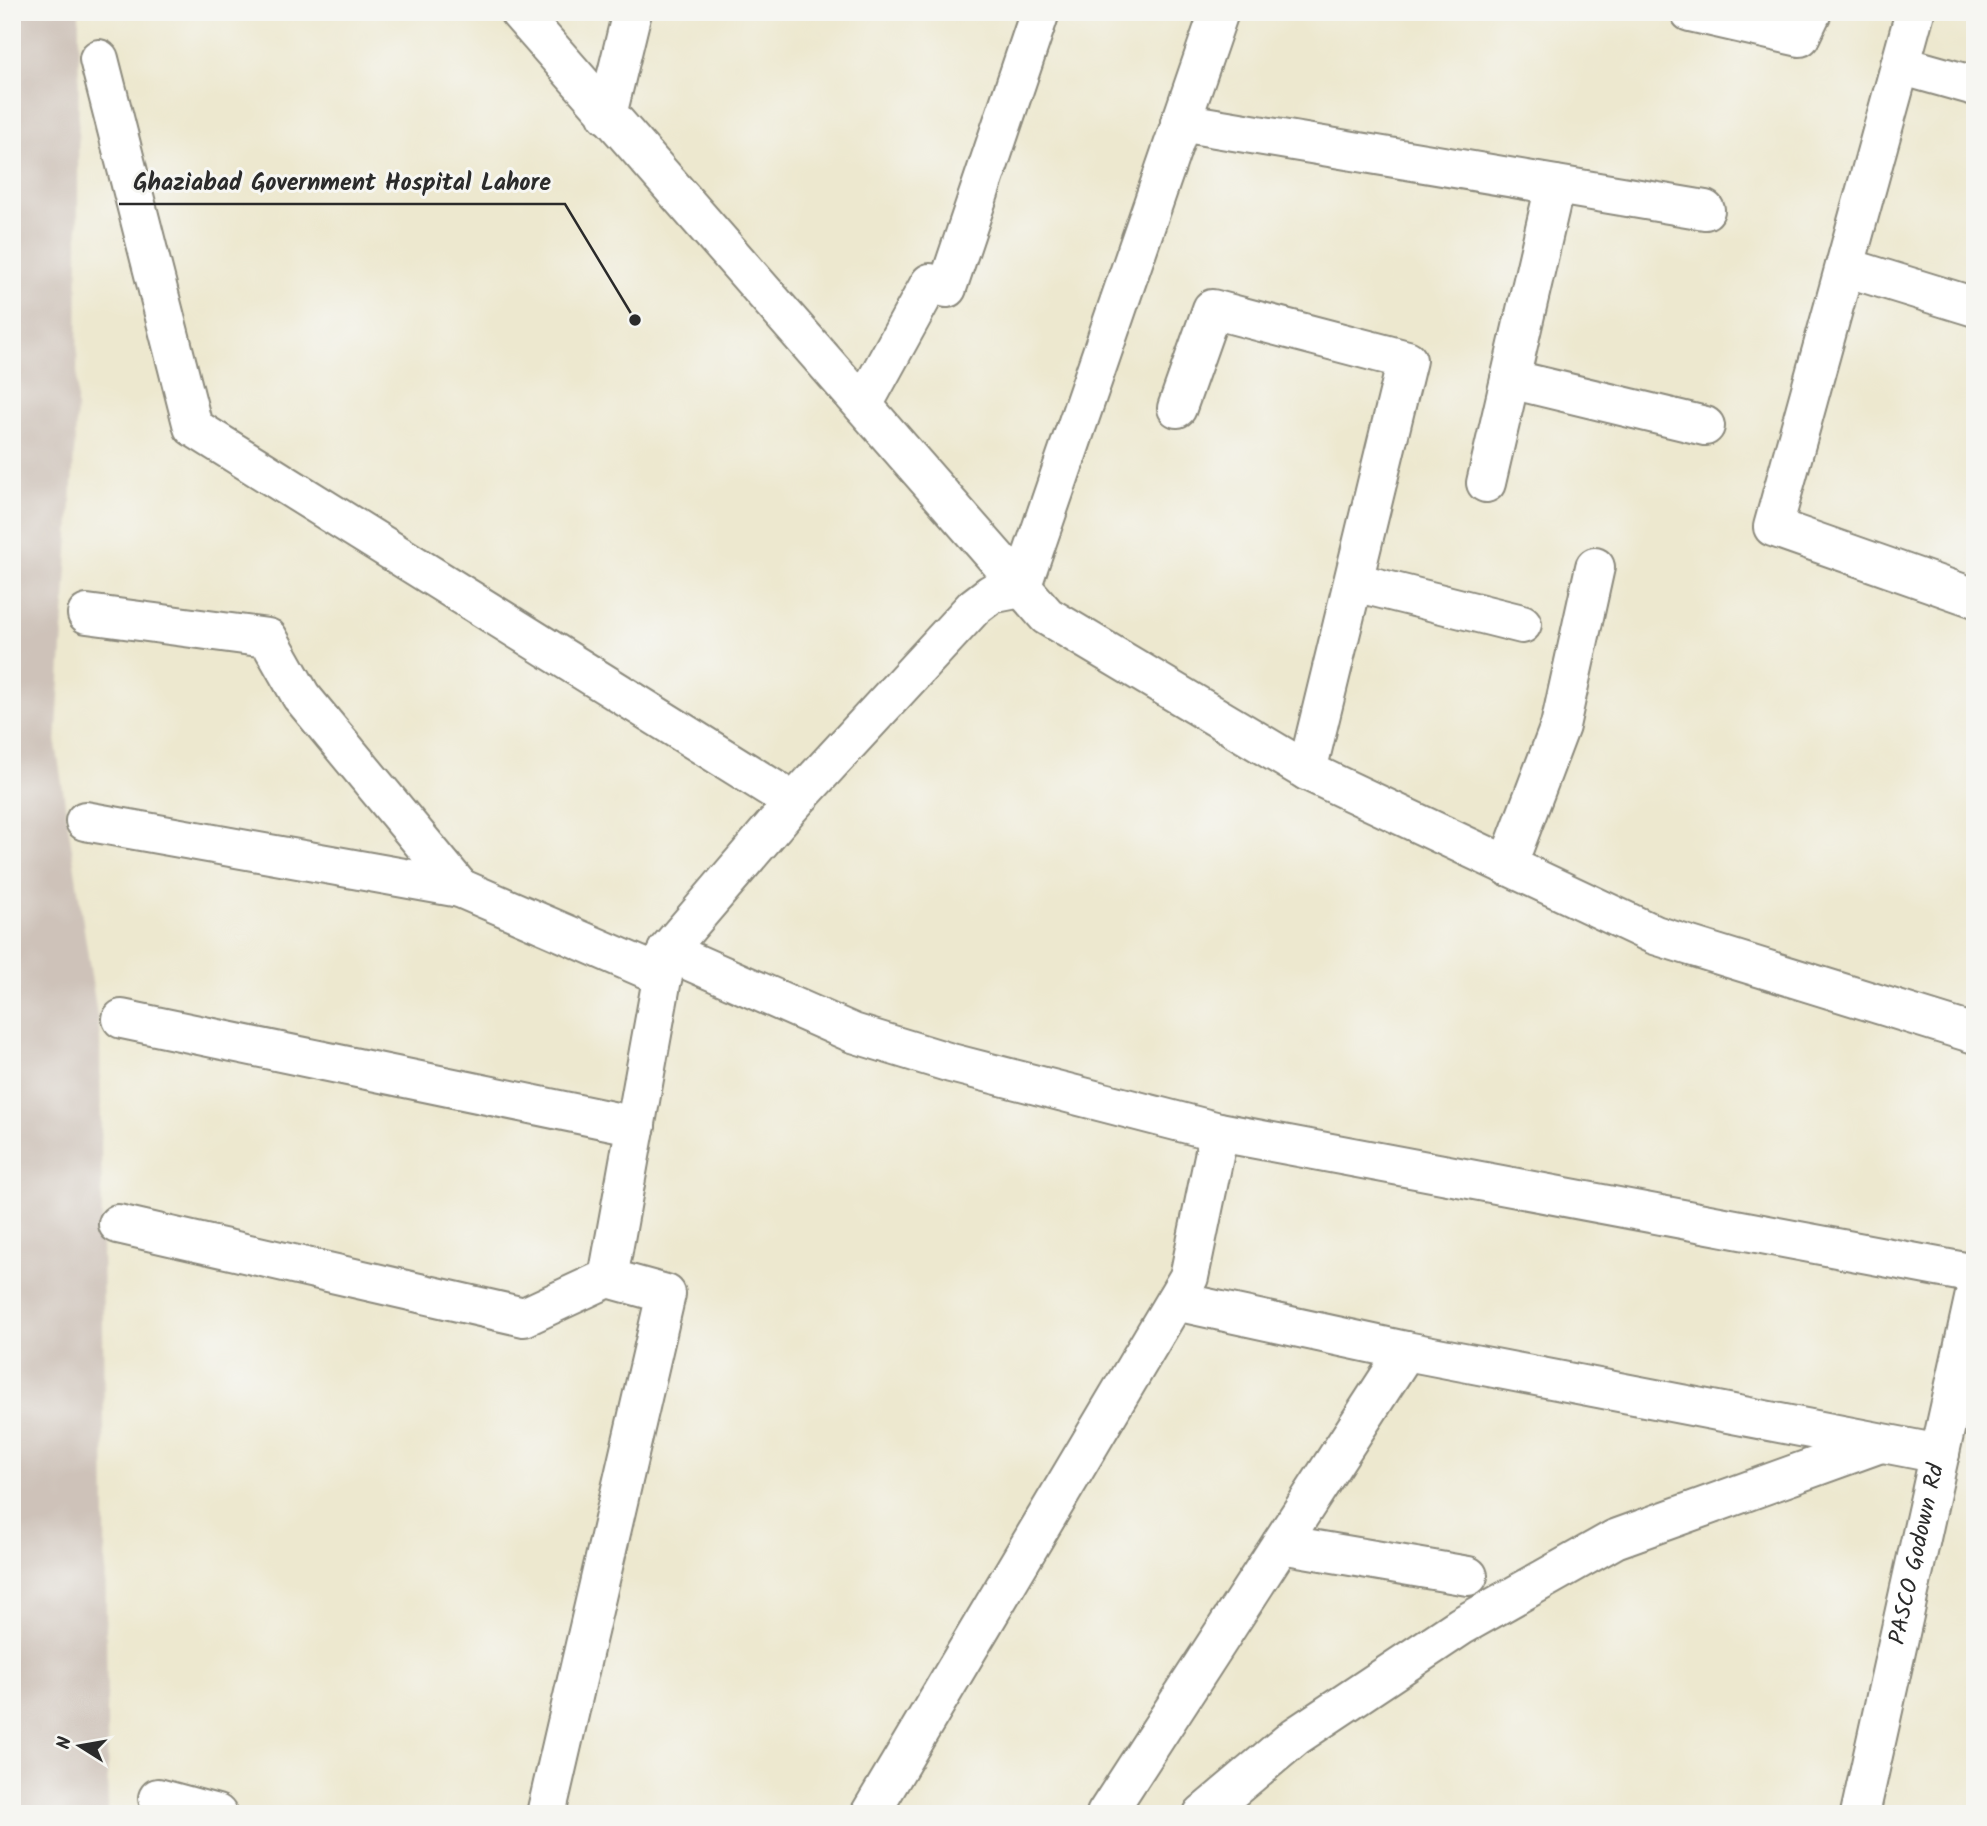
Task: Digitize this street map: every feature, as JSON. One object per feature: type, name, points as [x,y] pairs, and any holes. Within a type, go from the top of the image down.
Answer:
[{"type":"street","points":[[519,12],[1047,616],[1307,771],[1655,935],[1975,1034]]},
{"type":"street","points":[[607,114],[632,12]]},
{"type":"street","points":[[863,405],[930,283],[947,288],[1040,12]]},
{"type":"street","points":[[1021,587],[1219,12]]},
{"type":"street","points":[[1690,12],[1800,37],[1812,12]]},
{"type":"street","points":[[1915,12],[1773,527],[1975,598]]},
{"type":"street","points":[[99,59],[193,427],[794,802]]},
{"type":"street","points":[[1900,65],[1975,86]]},
{"type":"street","points":[[1181,122],[1705,210]]},
{"type":"street","points":[[1486,483],[1555,185]]},
{"type":"street","points":[[1845,267],[1975,307]]},
{"type":"street","points":[[1177,408],[1212,309],[1407,360],[1307,771]]},
{"type":"street","points":[[1510,379],[1705,426]]},
{"type":"street","points":[[1507,866],[1560,726],[1595,567]]},
{"type":"street","points":[[1354,582],[1522,624]]},
{"type":"street","points":[[608,1278],[665,963],[794,802],[974,607],[991,594],[1021,587]]},
{"type":"street","points":[[86,614],[268,638],[301,696],[460,888]]},
{"type":"street","points":[[85,821],[460,888],[853,1033],[951,1063],[1219,1132],[1975,1274]]},
{"type":"street","points":[[122,1019],[636,1126]]},
{"type":"street","points":[[870,1814],[1189,1277],[1219,1132]]},
{"type":"street","points":[[118,1224],[524,1317],[608,1278],[666,1294],[546,1814]]},
{"type":"street","name":"PASCO Godown Rd","points":[[1860,1814],[1975,1294]]},
{"type":"street","points":[[1175,1301],[1406,1351],[1940,1454]]},
{"type":"street","points":[[1106,1814],[1406,1351]]},
{"type":"street","points":[[1203,1814],[1296,1736],[1461,1626],[1615,1539],[1878,1444]]},
{"type":"street","points":[[1281,1544],[1468,1576]]},
{"type":"street","points":[[158,1798],[217,1814]]},
{"type":"shaded area","points":[[12,12],[79,12],[77,406],[56,744],[100,1035],[108,1814],[12,1814]]},
{"type":"place","name":"Ghaziabad Government Hospital Lahore","points":[[635,320]]}]
